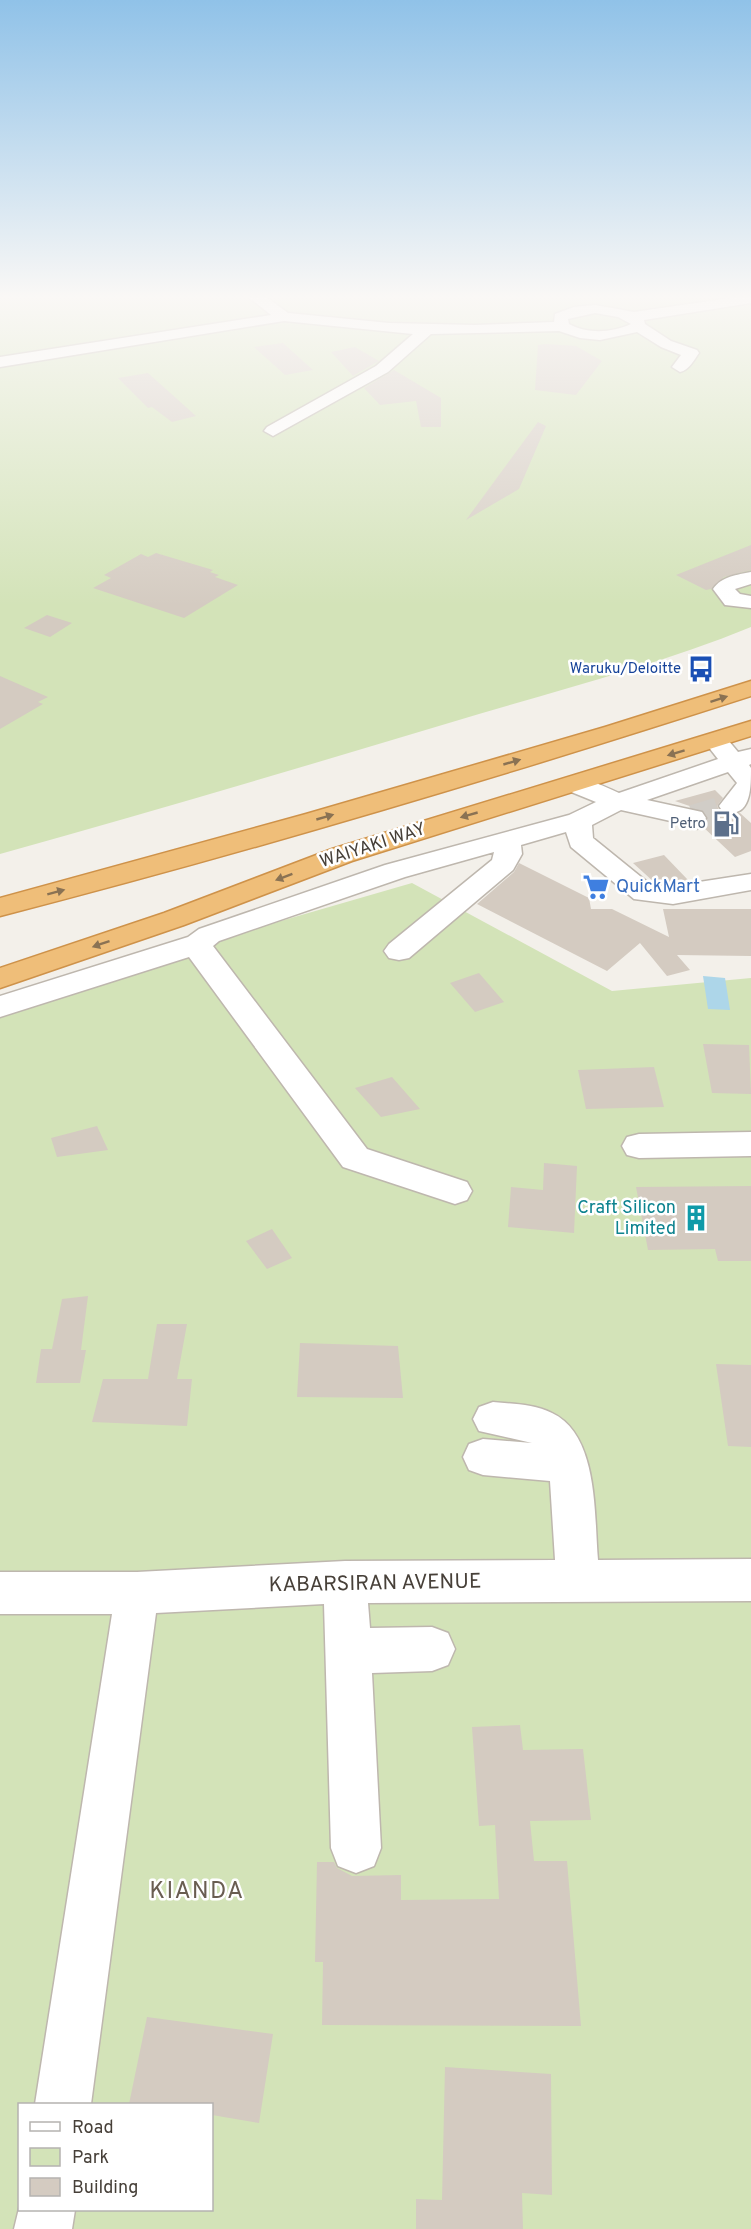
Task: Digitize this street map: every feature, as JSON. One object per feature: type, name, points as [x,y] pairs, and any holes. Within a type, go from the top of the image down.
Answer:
[{"type":"highway","points":[[0,908],[350,810],[614,732],[751,688]]},
{"type":"highway","name":"WAIYAKI WAY","points":[[0,999],[174,919],[342,855],[573,784],[733,752],[751,728]]},
{"type":"street","points":[[273,431],[331,398]]},
{"type":"street","points":[[751,578],[729,584],[724,589],[733,600],[751,602]]},
{"type":"street","points":[[0,999],[198,944],[209,935],[395,870],[566,825],[733,752],[750,783],[732,806]]},
{"type":"street","points":[[573,784],[618,802],[693,818]]},
{"type":"street","points":[[503,805],[566,825],[580,841],[644,893],[673,895],[751,882]]},
{"type":"street","points":[[399,951],[503,864],[508,855],[508,840]]},
{"type":"street","points":[[198,944],[201,953],[355,1158],[455,1191]]},
{"type":"street","points":[[639,1146],[751,1144]]},
{"type":"street","points":[[493,1419],[538,1425],[552,1434],[569,1464],[578,1581]]},
{"type":"street","points":[[483,1457],[569,1464]]},
{"type":"street","name":"KABARSIRAN AVENUE","points":[[0,1593],[137,1593],[345,1582],[751,1580]]},
{"type":"street","points":[[345,1582],[350,1651],[350,1778],[356,1848]]},
{"type":"street","points":[[63,2103],[137,1593]]},
{"type":"street","points":[[350,1651],[432,1649]]},
{"type":"street","points":[[43,2229],[46,2211]]},
{"type":"green space","points":[[0,398],[751,398],[751,627],[616,674],[0,854]]},
{"type":"green space","points":[[412,883],[612,991],[751,978],[751,2229],[0,2229],[0,1002]]},
{"type":"water","points":[[703,976],[725,978],[730,1010],[708,1009]]},
{"type":"building","points":[[138,398],[176,398],[196,416],[172,422],[152,407],[148,408]]},
{"type":"building","points":[[373,398],[441,398],[441,427],[421,427],[416,401],[380,405]]},
{"type":"building","points":[[538,422],[546,426],[519,489],[466,520]]},
{"type":"building","points":[[751,545],[751,570],[724,577],[711,589],[706,590],[676,575]]},
{"type":"building","points":[[156,553],[213,570],[210,572],[219,575],[215,577],[238,585],[184,618],[93,588],[111,578],[104,575],[141,554],[148,557]]},
{"type":"building","points":[[47,615],[72,623],[50,637],[24,628]]},
{"type":"building","points":[[0,676],[48,697],[38,702],[43,704],[0,729]]},
{"type":"building","points":[[715,790],[723,798],[717,806],[721,813],[740,813],[751,823],[751,851],[735,857],[702,826],[708,819],[704,811],[675,801]]},
{"type":"building","points":[[664,855],[688,880],[673,884],[655,883],[633,863]]},
{"type":"building","points":[[519,863],[589,898],[591,909],[612,909],[669,937],[663,909],[751,909],[751,956],[677,955],[690,970],[667,976],[640,943],[607,971],[477,904],[514,872]]},
{"type":"building","points":[[479,973],[504,1002],[475,1012],[450,983]]},
{"type":"building","points":[[703,1044],[749,1045],[751,1094],[712,1093]]},
{"type":"building","points":[[654,1067],[664,1107],[586,1109],[578,1070]]},
{"type":"building","points":[[392,1077],[420,1109],[381,1117],[355,1088]]},
{"type":"building","points":[[97,1126],[108,1150],[57,1157],[51,1138]]},
{"type":"building","points":[[544,1163],[577,1166],[574,1233],[508,1227],[511,1187],[543,1190]]},
{"type":"building","name":"Craft Silicon Limited","points":[[751,1186],[751,1261],[718,1261],[715,1249],[648,1250],[636,1187]]},
{"type":"building","points":[[272,1229],[292,1258],[267,1269],[246,1241]]},
{"type":"building","points":[[88,1296],[81,1350],[86,1350],[80,1383],[36,1383],[41,1349],[52,1349],[62,1299]]},
{"type":"building","points":[[157,1324],[187,1324],[177,1379],[192,1379],[187,1426],[92,1422],[103,1379],[148,1379]]},
{"type":"building","points":[[300,1343],[398,1346],[403,1398],[297,1397]]},
{"type":"building","points":[[716,1364],[751,1365],[751,1447],[728,1446]]},
{"type":"building","points":[[520,1725],[523,1750],[583,1749],[591,1820],[530,1821],[534,1861],[567,1861],[581,2026],[322,2025],[323,1962],[315,1962],[317,1862],[334,1862],[337,1868],[352,1876],[401,1875],[401,1900],[499,1899],[495,1825],[479,1826],[472,1727]]},
{"type":"building","points":[[147,2017],[273,2034],[259,2123],[213,2115],[213,2103],[129,2103]]},
{"type":"building","points":[[445,2067],[551,2074],[552,2195],[522,2193],[523,2229],[416,2229],[416,2199],[442,2200]]},
{"type":"tunnel","points":[[693,818],[732,806]]},
{"type":"place","name":"Waruku/Deloitte","points":[[701,669]]},
{"type":"place","name":"Petro","points":[[726,824]]},
{"type":"place","name":"QuickMart","points":[[596,887]]},
{"type":"place","name":"Craft Silicon Limited","points":[[696,1218]]},
{"type":"district","name":"KIANDA","points":[[197,1892]]}]
